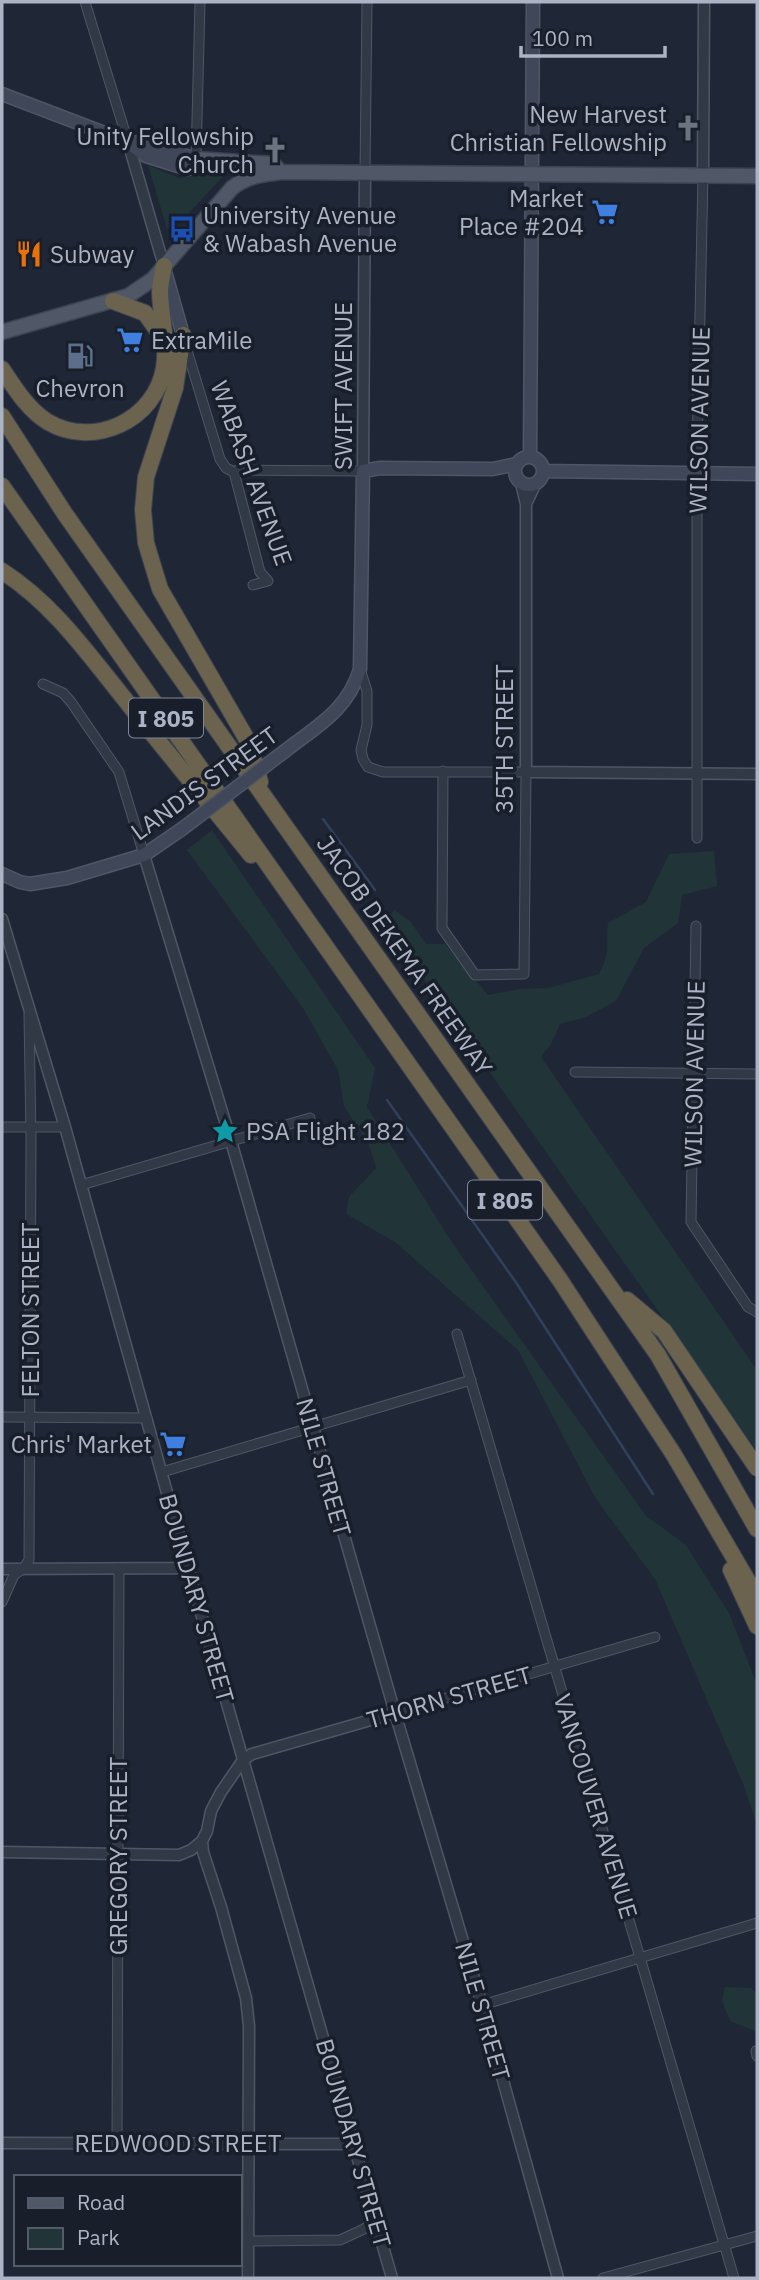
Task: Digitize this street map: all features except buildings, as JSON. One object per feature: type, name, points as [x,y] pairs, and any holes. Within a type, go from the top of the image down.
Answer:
[{"type":"highway","points":[[2,369],[33,409],[47,421],[63,428],[96,432],[126,422],[149,402],[157,391],[164,368],[160,287],[164,267]]},
{"type":"highway","points":[[113,300],[145,313],[164,341]]},
{"type":"highway","points":[[183,335],[175,388],[146,477],[143,510],[146,543],[160,589],[249,743],[263,794]]},
{"type":"highway","name":"JACOB DEKEMA FREEWAY","points":[[2,416],[65,514],[659,1355],[757,1529]]},
{"type":"highway","name":"I 805","points":[[2,486],[561,1280],[674,1455],[757,1597]]},
{"type":"highway","points":[[2,571],[23,584],[43,602],[78,642],[329,951]]},
{"type":"highway","points":[[608,1283],[664,1331],[757,1468]]},
{"type":"highway","points":[[674,1455],[757,1626]]},
{"type":"main road","points":[[530,457],[533,2]]},
{"type":"main road","points":[[2,94],[128,142],[146,156],[181,168],[193,168],[196,159],[273,164],[282,172]]},
{"type":"main road","points":[[3,329],[113,300],[142,289],[232,188],[260,174],[365,172],[757,176]]},
{"type":"main road","name":"WABASH AVENUE","points":[[164,267],[183,335]]},
{"type":"main road","points":[[363,471],[380,468],[494,469],[517,464],[530,457],[540,462],[544,471],[541,479],[524,482],[494,469]]},
{"type":"main road","points":[[517,464],[524,482]]},
{"type":"main road","name":"SWIFT AVENUE","points":[[360,669],[363,471]]},
{"type":"main road","points":[[544,471],[757,474]]},
{"type":"main road","name":"LANDIS STREET","points":[[2,873],[20,882],[41,884],[144,855],[331,716],[346,701],[360,669]]},
{"type":"street","name":"WABASH AVENUE","points":[[85,2],[164,267]]},
{"type":"street","points":[[196,159],[200,2]]},
{"type":"street","name":"SWIFT AVENUE","points":[[363,471],[367,2]]},
{"type":"street","name":"WILSON AVENUE","points":[[697,838],[697,473],[704,2]]},
{"type":"street","name":"WABASH AVENUE","points":[[183,335],[220,459],[226,468],[234,472],[260,572],[268,581],[253,585]]},
{"type":"street","points":[[234,472],[363,471]]},
{"type":"street","name":"35TH STREET","points":[[443,771],[442,928],[475,975],[524,974],[524,482]]},
{"type":"street","name":"SWIFT AVENUE","points":[[360,669],[367,691],[367,725],[361,750],[368,767],[383,772],[443,771]]},
{"type":"street","name":"NILE STREET","points":[[43,684],[62,693],[71,702],[119,772],[231,1141],[395,1713],[482,2004],[558,2278]]},
{"type":"street","points":[[443,771],[757,774]]},
{"type":"street","name":"BOUNDARY STREET","points":[[2,919],[65,1127],[188,1568],[392,2278]]},
{"type":"street","name":"WILSON AVENUE","points":[[696,926],[691,1222],[748,1307],[757,1312]]},
{"type":"street","name":"FELTON STREET","points":[[2,1602],[14,1576],[24,1569],[29,1560],[29,1010]]},
{"type":"street","points":[[575,1072],[757,1074]]},
{"type":"street","points":[[81,1185],[310,1118]]},
{"type":"street","points":[[2,1127],[65,1127]]},
{"type":"street","name":"VANCOUVER AVENUE","points":[[457,1334],[734,2278]]},
{"type":"street","points":[[162,1472],[471,1380]]},
{"type":"street","points":[[2,1417],[147,1418]]},
{"type":"street","name":"GREGORY STREET","points":[[117,2143],[119,1568]]},
{"type":"street","points":[[2,1569],[188,1568]]},
{"type":"street","name":"THORN STREET","points":[[243,1760],[252,1754],[656,1637]]},
{"type":"street","points":[[2,1853],[179,1854],[191,1850],[202,1841],[211,1811],[243,1760]]},
{"type":"street","points":[[202,1841],[246,1998],[249,2026],[248,2278]]},
{"type":"street","points":[[482,2004],[757,1923]]},
{"type":"street","name":"REDWOOD STREET","points":[[2,2143],[354,2144]]},
{"type":"street","points":[[248,2241],[340,2240],[376,2220]]},
{"type":"street","points":[[603,2278],[757,2236]]},
{"type":"green space","points":[[148,165],[179,178],[193,176],[212,165],[231,168],[186,216],[167,229]]},
{"type":"green space","points":[[212,830],[375,1068],[367,1107],[451,1241],[646,1516],[685,1544],[729,1613],[757,1685],[757,1825],[744,1786],[655,1579],[596,1499],[518,1350],[395,1242],[346,1214],[349,1197],[376,1168],[369,1145],[344,1106],[338,1070],[303,1008],[187,850]]},
{"type":"green space","points":[[714,851],[717,886],[682,895],[678,923],[644,948],[616,1001],[586,1017],[560,1024],[551,1044],[541,1057],[757,1370],[757,1451],[385,924],[394,910],[410,921],[426,944],[445,944],[488,995],[521,989],[548,988],[599,974],[607,953],[608,923],[646,902],[669,854]]},
{"type":"green space","points":[[725,1987],[751,1988],[757,1994],[757,2032],[730,2021],[722,2001]]},
{"type":"waterway","points":[[323,819],[375,890]]},
{"type":"waterway","points":[[387,1100],[515,1281],[653,1494]]},
{"type":"place","name":"New Harvest Christian Fellowship","points":[[688,128]]},
{"type":"place","name":"Unity Fellowship Church","points":[[275,150]]},
{"type":"place","name":"Market Place #204","points":[[605,212]]},
{"type":"place","name":"University Avenue & Wabash Avenue","points":[[182,229]]},
{"type":"place","name":"Subway","points":[[29,254]]},
{"type":"place","name":"ExtraMile","points":[[130,340]]},
{"type":"place","name":"Chevron","points":[[80,356]]},
{"type":"place","name":"PSA Flight 182","points":[[225,1131]]},
{"type":"place","name":"Chris' Market","points":[[173,1444]]}]
